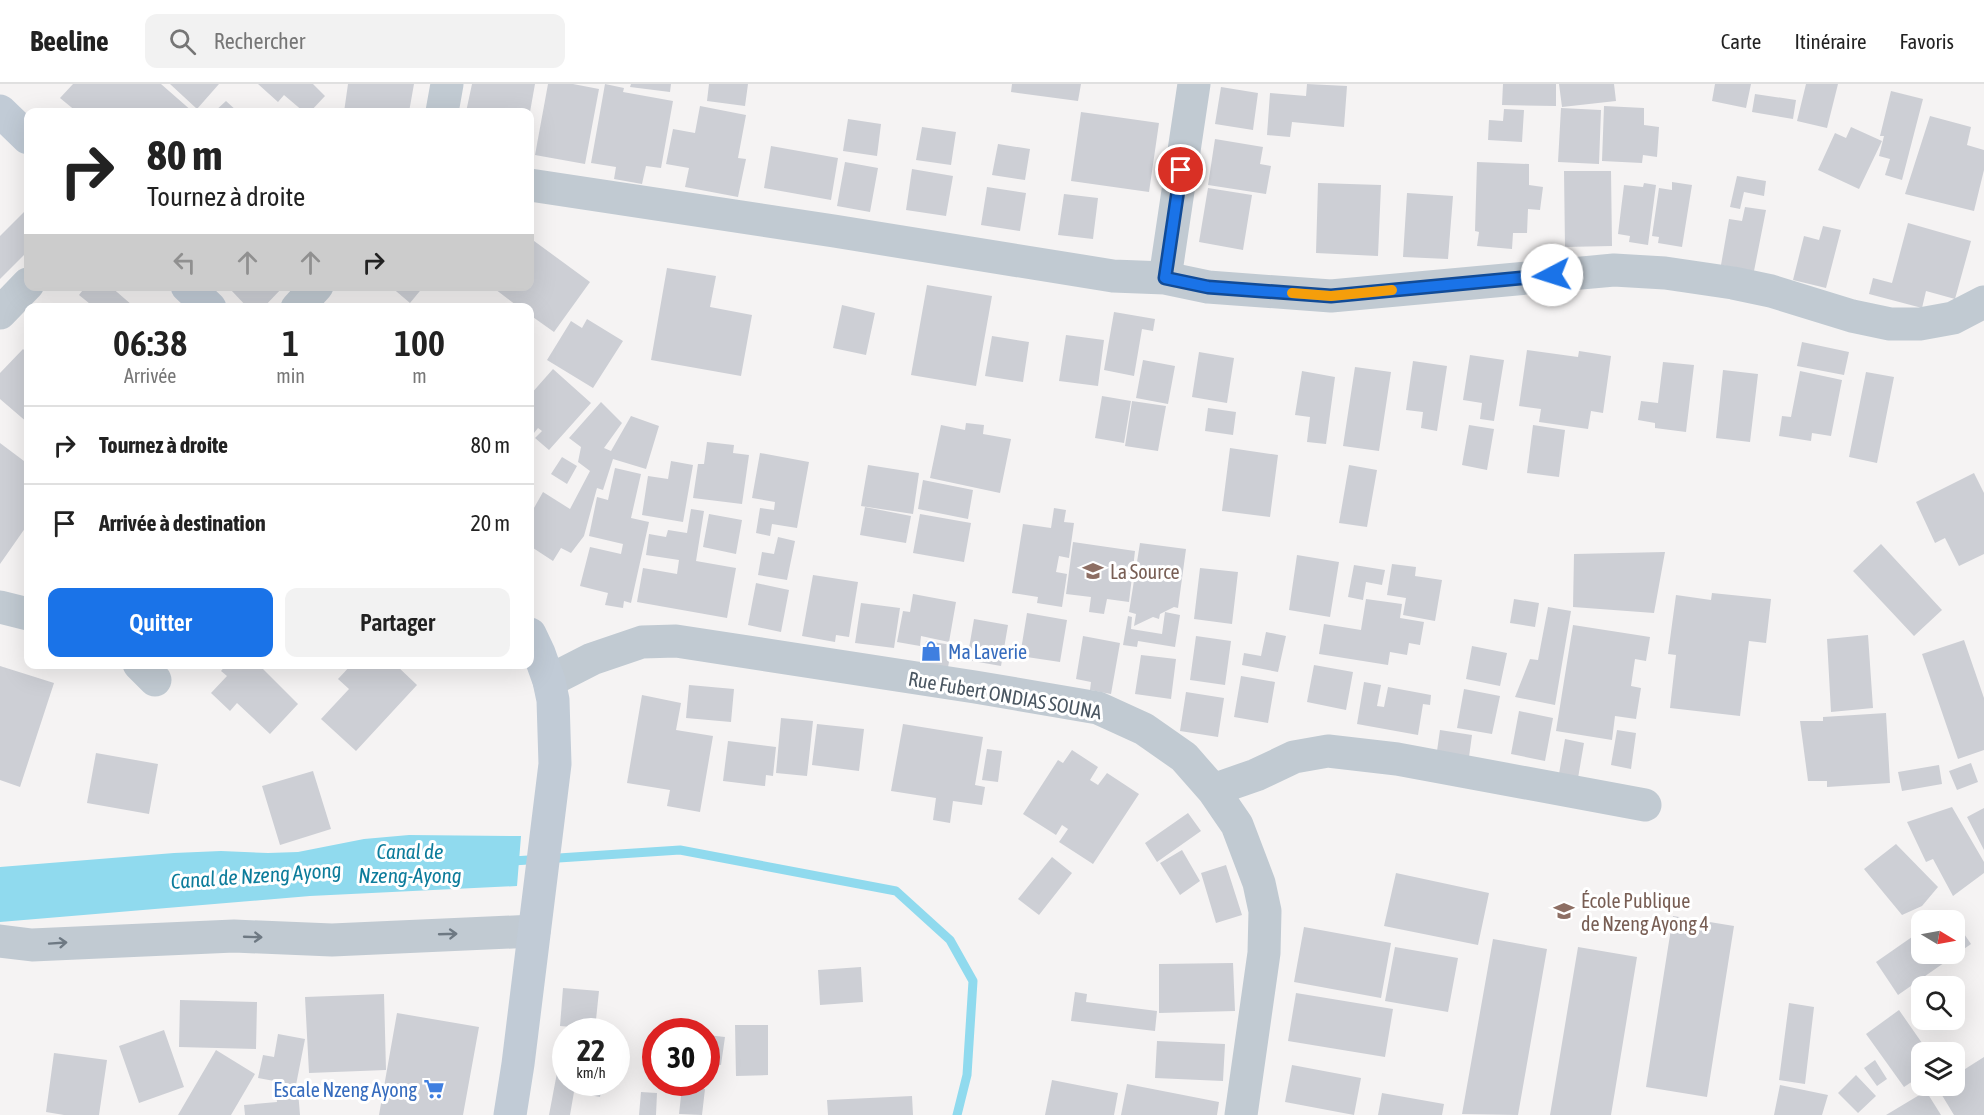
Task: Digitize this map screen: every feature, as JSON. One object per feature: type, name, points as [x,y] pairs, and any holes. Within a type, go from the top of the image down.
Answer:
[{"type":"main road","points":[[0,111],[24,134]]},
{"type":"main road","points":[[192,291],[205,303]]},
{"type":"main road","points":[[510,1115],[555,764],[553,700],[549,681],[534,642]]},
{"type":"street","points":[[443,108],[447,84]]},
{"type":"street","points":[[1165,278],[1194,84]]},
{"type":"street","points":[[534,186],[1113,276],[1165,278],[1208,287],[1331,296],[1614,270],[1699,277],[1771,291],[1852,316],[1890,324],[1920,324],[1953,318],[1984,302]]},
{"type":"street","points":[[0,314],[24,288]]},
{"type":"street","points":[[302,303],[312,291]]},
{"type":"street","points":[[0,607],[24,613]]},
{"type":"street","name":"Rue Fubert ONDIAS SOUNA","points":[[549,681],[592,659],[642,642],[676,641],[1098,708],[1144,729],[1184,757],[1213,790],[1237,825],[1259,883],[1265,911],[1264,953],[1241,1115]]},
{"type":"street","points":[[1213,790],[1256,775],[1294,757],[1328,751],[1397,759],[1645,805]]},
{"type":"street","points":[[0,941],[32,945],[234,936],[332,940],[536,920]]},
{"type":"water","name":"Canal de Nzeng-Ayong","points":[[409,835],[521,836],[517,886],[310,896],[0,922],[0,867],[174,853],[298,852],[364,839]]},
{"type":"building","points":[[73,84],[161,84],[188,108],[72,108],[60,98]]},
{"type":"building","points":[[170,84],[219,84],[196,108]]},
{"type":"building","points":[[258,84],[313,84],[325,96],[314,108],[299,108],[284,95],[278,102]]},
{"type":"building","points":[[348,84],[414,84],[410,108],[345,108]]},
{"type":"building","points":[[472,84],[535,84],[531,108],[467,108]]},
{"type":"building","points":[[548,84],[573,84],[599,89],[585,164],[535,155]]},
{"type":"building","points":[[605,84],[624,88],[623,92],[673,101],[661,168],[646,166],[642,184],[614,179],[616,167],[591,163]]},
{"type":"building","points":[[631,84],[671,84],[670,92],[630,87]]},
{"type":"building","points":[[709,84],[748,84],[745,106],[707,101]]},
{"type":"building","points":[[1012,84],[1081,84],[1078,101],[1011,92]]},
{"type":"building","points":[[1307,84],[1347,86],[1344,127],[1292,122],[1290,137],[1267,135],[1270,93],[1306,96]]},
{"type":"building","points":[[1503,84],[1556,84],[1556,106],[1502,105]]},
{"type":"building","points":[[1559,84],[1614,84],[1616,101],[1562,107]]},
{"type":"building","points":[[1715,84],[1751,84],[1746,108],[1712,101]]},
{"type":"building","points":[[1806,84],[1838,84],[1827,128],[1797,121]]},
{"type":"building","points":[[1221,87],[1258,93],[1253,130],[1215,124]]},
{"type":"building","points":[[1891,91],[1923,99],[1902,180],[1885,175],[1890,159],[1879,156],[1884,136],[1880,136]]},
{"type":"building","points":[[1755,94],[1796,100],[1793,119],[1752,112]]},
{"type":"building","points":[[226,101],[234,108],[218,108]]},
{"type":"building","points":[[700,106],[746,115],[738,158],[746,159],[738,197],[685,187],[689,168],[666,164],[673,129],[695,133]]},
{"type":"building","points":[[1604,106],[1644,108],[1644,125],[1659,127],[1657,157],[1643,155],[1642,163],[1602,161]]},
{"type":"building","points":[[1561,108],[1601,110],[1599,164],[1558,162]]},
{"type":"building","points":[[1504,109],[1524,110],[1522,142],[1488,140],[1489,120],[1503,121]]},
{"type":"building","points":[[1081,112],[1159,123],[1149,192],[1071,181]]},
{"type":"building","points":[[1930,116],[1971,127],[1967,145],[1984,150],[1984,170],[1974,211],[1905,194]]},
{"type":"building","points":[[848,119],[881,124],[877,156],[843,151]]},
{"type":"building","points":[[922,127],[956,132],[951,165],[916,160]]},
{"type":"building","points":[[1851,127],[1882,141],[1859,189],[1818,170],[1835,133],[1846,138]]},
{"type":"building","points":[[1215,139],[1263,147],[1260,164],[1271,166],[1266,194],[1208,185]]},
{"type":"building","points":[[998,144],[1030,149],[1025,180],[992,175]]},
{"type":"building","points":[[771,146],[838,158],[831,200],[764,188]]},
{"type":"building","points":[[845,162],[878,168],[870,212],[837,206]]},
{"type":"building","points":[[1477,162],[1529,164],[1529,185],[1543,187],[1540,210],[1528,209],[1527,233],[1513,233],[1512,249],[1477,246],[1479,232],[1475,231]]},
{"type":"building","points":[[912,169],[953,176],[946,216],[906,210]]},
{"type":"building","points":[[1564,171],[1611,171],[1612,246],[1565,247]]},
{"type":"building","points":[[1737,176],[1766,181],[1764,196],[1744,192],[1740,209],[1730,207]]},
{"type":"building","points":[[1672,182],[1692,185],[1682,247],[1658,243],[1659,237],[1652,236],[1659,188],[1672,190]]},
{"type":"building","points":[[1318,183],[1381,185],[1378,256],[1316,253]]},
{"type":"building","points":[[1644,183],[1656,185],[1648,245],[1629,242],[1630,236],[1618,234],[1624,185],[1643,187]]},
{"type":"building","points":[[987,187],[1026,193],[1020,231],[981,225]]},
{"type":"building","points":[[1208,188],[1252,195],[1243,250],[1199,242]]},
{"type":"building","points":[[1407,193],[1453,196],[1448,259],[1403,257]]},
{"type":"building","points":[[1064,194],[1098,198],[1093,239],[1058,235]]},
{"type":"building","points":[[1745,207],[1766,210],[1754,271],[1721,265],[1729,219],[1742,221]]},
{"type":"building","points":[[24,212],[24,255],[0,279],[0,236]]},
{"type":"building","points":[[1908,223],[1971,241],[1955,299],[1926,291],[1922,308],[1869,294],[1873,278],[1892,283]]},
{"type":"building","points":[[1823,226],[1841,230],[1826,288],[1793,280],[1804,236],[1819,240]]},
{"type":"building","points":[[534,241],[590,282],[554,332],[534,318],[534,303],[513,303],[498,291],[534,291]]},
{"type":"building","points":[[667,268],[716,276],[710,307],[752,315],[741,376],[651,360]]},
{"type":"building","points":[[927,285],[992,296],[976,386],[911,375]]},
{"type":"building","points":[[82,291],[116,291],[130,303],[89,303],[79,295]]},
{"type":"building","points":[[232,291],[279,291],[268,303],[243,303]]},
{"type":"building","points":[[396,291],[420,291],[410,303]]},
{"type":"building","points":[[842,305],[875,313],[866,355],[833,348]]},
{"type":"building","points":[[1114,312],[1155,319],[1153,331],[1142,329],[1134,376],[1104,370]]},
{"type":"building","points":[[587,319],[623,341],[593,388],[547,360],[571,321],[582,328]]},
{"type":"building","points":[[1066,335],[1104,340],[1098,386],[1059,381]]},
{"type":"building","points":[[992,336],[1029,342],[1023,382],[985,376]]},
{"type":"building","points":[[1802,342],[1849,352],[1844,375],[1797,366]]},
{"type":"building","points":[[24,350],[24,420],[0,399],[0,373]]},
{"type":"building","points":[[1527,350],[1578,357],[1579,351],[1611,356],[1603,413],[1591,411],[1588,429],[1539,422],[1541,409],[1519,406]]},
{"type":"building","points":[[1199,352],[1234,358],[1227,403],[1192,397]]},
{"type":"building","points":[[1470,355],[1504,360],[1494,421],[1480,419],[1482,403],[1463,400]]},
{"type":"building","points":[[1143,360],[1175,366],[1168,404],[1136,398]]},
{"type":"building","points":[[1413,361],[1447,366],[1437,431],[1421,428],[1423,412],[1406,410]]},
{"type":"building","points":[[1663,362],[1694,365],[1686,432],[1655,428],[1655,423],[1638,420],[1641,401],[1658,403]]},
{"type":"building","points":[[1355,367],[1391,372],[1379,451],[1343,446]]},
{"type":"building","points":[[553,369],[591,403],[549,450],[535,438],[542,431],[538,428],[534,433],[534,390]]},
{"type":"building","points":[[1723,370],[1758,374],[1750,442],[1716,438]]},
{"type":"building","points":[[1302,371],[1335,377],[1326,444],[1307,442],[1310,417],[1295,415]]},
{"type":"building","points":[[1800,371],[1842,380],[1831,436],[1812,433],[1811,441],[1779,436],[1782,416],[1791,417]]},
{"type":"building","points":[[1866,372],[1894,377],[1877,463],[1849,457]]},
{"type":"building","points":[[1102,396],[1131,401],[1124,443],[1095,438]]},
{"type":"building","points":[[1132,401],[1166,406],[1158,451],[1125,446]]},
{"type":"building","points":[[601,402],[622,423],[604,448],[611,451],[631,416],[659,426],[646,469],[613,459],[603,490],[597,488],[584,536],[571,553],[561,548],[553,561],[534,549],[534,508],[543,492],[570,509],[590,471],[578,462],[581,447],[569,438]]},
{"type":"building","points":[[1208,408],[1236,412],[1233,435],[1205,431]]},
{"type":"building","points":[[966,423],[984,425],[983,434],[1011,439],[1000,493],[930,478],[941,425],[965,430]]},
{"type":"building","points":[[1469,425],[1494,429],[1487,470],[1462,465]]},
{"type":"building","points":[[1533,425],[1565,430],[1559,477],[1527,473]]},
{"type":"building","points":[[707,442],[734,445],[733,453],[749,455],[742,504],[693,498],[698,464],[704,464]]},
{"type":"building","points":[[0,443],[24,461],[24,530],[0,564]]},
{"type":"building","points":[[1230,448],[1278,455],[1270,517],[1222,511]]},
{"type":"building","points":[[760,453],[809,462],[797,528],[772,524],[770,536],[756,533],[760,508],[774,510],[775,502],[752,498]]},
{"type":"building","points":[[562,457],[577,466],[567,484],[551,474]]},
{"type":"building","points":[[671,461],[693,465],[683,522],[642,515],[648,476],[668,479]]},
{"type":"building","points":[[868,465],[919,473],[913,514],[861,506]]},
{"type":"building","points":[[1349,465],[1377,470],[1367,527],[1339,523]]},
{"type":"building","points":[[615,468],[641,474],[631,518],[649,522],[631,603],[624,601],[623,608],[605,605],[608,593],[580,586],[590,547],[621,554],[623,544],[589,536],[597,497],[608,500]]},
{"type":"building","points":[[1974,473],[1984,493],[1984,554],[1959,566],[1945,538],[1935,543],[1916,502]]},
{"type":"building","points":[[923,480],[973,490],[968,519],[918,509]]},
{"type":"building","points":[[865,507],[911,516],[906,543],[860,535]]},
{"type":"building","points":[[1054,508],[1066,510],[1064,522],[1074,523],[1069,558],[1059,556],[1056,572],[1067,574],[1062,607],[1037,603],[1038,597],[1012,593],[1023,524],[1051,528]]},
{"type":"building","points":[[691,509],[704,511],[696,561],[736,568],[727,618],[637,602],[643,568],[677,574],[679,560],[646,555],[649,534],[666,537],[668,530],[687,533]]},
{"type":"building","points":[[709,514],[742,520],[736,554],[703,547]]},
{"type":"building","points":[[920,514],[971,523],[964,562],[913,553]]},
{"type":"building","points":[[778,537],[795,541],[787,580],[758,575],[762,552],[774,554]]},
{"type":"building","points":[[1073,542],[1135,551],[1129,602],[1107,599],[1104,614],[1089,612],[1091,597],[1066,594]]},
{"type":"building","points":[[1140,543],[1186,549],[1178,608],[1174,607],[1160,614],[1159,619],[1153,617],[1134,626],[1136,614],[1129,612]]},
{"type":"building","points":[[1881,544],[1942,610],[1914,636],[1853,571]]},
{"type":"building","points":[[1665,552],[1654,613],[1573,607],[1574,554]]},
{"type":"building","points":[[1297,555],[1339,562],[1330,617],[1289,610]]},
{"type":"building","points":[[1392,564],[1416,567],[1415,576],[1442,580],[1435,621],[1403,615],[1406,598],[1387,595]]},
{"type":"building","points":[[1354,565],[1385,570],[1382,585],[1366,582],[1363,600],[1348,597]]},
{"type":"building","points":[[1200,568],[1238,572],[1232,624],[1194,619]]},
{"type":"building","points":[[813,575],[858,582],[849,637],[836,635],[835,642],[802,636]]},
{"type":"building","points":[[756,583],[789,590],[781,632],[748,625]]},
{"type":"building","points":[[1712,593],[1771,599],[1766,643],[1749,641],[1740,716],[1670,708],[1676,655],[1668,654],[1676,595],[1711,600]]},
{"type":"building","points":[[913,594],[956,602],[949,642],[921,636],[920,646],[897,642],[903,611],[910,612]]},
{"type":"building","points":[[1366,599],[1402,604],[1400,618],[1424,622],[1420,645],[1409,643],[1407,655],[1390,652],[1388,665],[1319,654],[1324,624],[1361,630]]},
{"type":"building","points":[[1514,599],[1539,603],[1535,627],[1510,623]]},
{"type":"building","points":[[861,603],[900,608],[894,648],[855,643]]},
{"type":"building","points":[[1548,607],[1571,611],[1555,705],[1515,697],[1530,659],[1538,660]]},
{"type":"building","points":[[1165,612],[1180,615],[1175,647],[1138,641],[1137,647],[1123,645],[1128,616],[1132,617],[1131,629],[1162,634]]},
{"type":"building","points":[[1027,613],[1067,620],[1060,662],[1020,656]]},
{"type":"building","points":[[974,619],[1008,625],[1001,666],[967,660]]},
{"type":"building","points":[[1573,625],[1650,637],[1646,661],[1635,659],[1631,686],[1641,688],[1636,719],[1615,716],[1612,740],[1556,731]]},
{"type":"building","points":[[1266,632],[1286,636],[1278,672],[1242,665],[1244,653],[1261,656]]},
{"type":"building","points":[[1868,635],[1873,708],[1831,712],[1827,639]]},
{"type":"building","points":[[1083,636],[1120,643],[1111,694],[1090,690],[1091,682],[1076,679]]},
{"type":"building","points":[[1196,636],[1231,641],[1225,685],[1190,680]]},
{"type":"building","points":[[1964,640],[1984,698],[1984,750],[1958,759],[1922,654]]},
{"type":"building","points":[[926,641],[952,645],[947,673],[921,668]]},
{"type":"building","points":[[1472,646],[1507,653],[1500,686],[1466,679]]},
{"type":"building","points":[[1141,655],[1176,659],[1171,699],[1135,694]]},
{"type":"building","points":[[1314,665],[1353,672],[1346,710],[1307,702]]},
{"type":"building","points":[[0,666],[54,683],[20,787],[0,780]]},
{"type":"building","points":[[223,669],[263,669],[298,704],[270,734],[237,703],[230,711],[211,693],[227,676],[221,671]]},
{"type":"building","points":[[347,669],[400,669],[417,685],[356,751],[321,719],[349,689],[338,679]]},
{"type":"building","points":[[1241,676],[1275,682],[1268,723],[1234,717]]},
{"type":"building","points":[[1364,682],[1381,685],[1377,706],[1384,707],[1388,687],[1431,695],[1430,705],[1423,704],[1418,735],[1357,724]]},
{"type":"building","points":[[689,685],[734,689],[731,722],[686,718]]},
{"type":"building","points":[[1464,689],[1500,696],[1492,734],[1457,728]]},
{"type":"building","points":[[1186,692],[1224,698],[1218,737],[1180,731]]},
{"type":"building","points":[[642,695],[681,703],[676,730],[713,736],[700,812],[667,806],[670,790],[627,783]]},
{"type":"building","points":[[1519,711],[1553,718],[1545,761],[1511,754]]},
{"type":"building","points":[[1886,713],[1890,783],[1827,787],[1827,781],[1808,781],[1800,721],[1823,721],[1823,717]]},
{"type":"building","points":[[781,718],[813,721],[807,776],[776,773]]},
{"type":"building","points":[[817,724],[864,729],[859,771],[812,765]]},
{"type":"building","points":[[903,724],[983,737],[975,785],[985,787],[982,805],[953,801],[950,823],[933,820],[936,798],[891,791]]},
{"type":"building","points":[[1440,730],[1472,735],[1469,757],[1437,751]]},
{"type":"building","points":[[1617,730],[1636,733],[1631,769],[1611,765]]},
{"type":"building","points":[[1565,739],[1584,743],[1578,778],[1559,774]]},
{"type":"building","points":[[728,741],[776,747],[773,776],[766,775],[765,786],[723,781]]},
{"type":"building","points":[[987,749],[1002,751],[998,782],[982,780]]},
{"type":"building","points":[[1072,750],[1098,767],[1090,780],[1098,785],[1107,773],[1139,794],[1093,864],[1059,842],[1068,829],[1062,825],[1056,835],[1023,814],[1058,760],[1063,763]]},
{"type":"building","points":[[96,753],[158,764],[149,814],[87,803]]},
{"type":"building","points":[[1971,763],[1978,782],[1957,790],[1949,771]]},
{"type":"building","points":[[1939,765],[1942,784],[1902,791],[1898,772]]},
{"type":"building","points":[[313,771],[331,829],[280,845],[262,786]]},
{"type":"building","points":[[1952,807],[1984,862],[1984,873],[1953,896],[1933,859],[1926,862],[1907,822]]},
{"type":"building","points":[[1984,808],[1984,850],[1967,817]]},
{"type":"building","points":[[1188,813],[1201,831],[1157,862],[1145,843]]},
{"type":"building","points":[[1896,844],[1938,887],[1922,906],[1902,915],[1864,869]]},
{"type":"building","points":[[1182,850],[1200,881],[1180,895],[1160,863]]},
{"type":"building","points":[[1052,857],[1072,873],[1039,915],[1018,899]]},
{"type":"building","points":[[1226,865],[1242,915],[1216,923],[1201,873]]},
{"type":"building","points":[[1396,873],[1489,893],[1478,945],[1384,926]]},
{"type":"building","points":[[1673,916],[1734,926],[1707,1097],[1646,1087]]},
{"type":"building","points":[[1304,927],[1391,943],[1381,998],[1294,982]]},
{"type":"building","points":[[1965,935],[1971,944],[1965,948]]},
{"type":"building","points":[[1911,938],[1911,964],[1942,964],[1925,976],[1911,976],[1911,986],[1898,995],[1876,962]]},
{"type":"building","points":[[1493,939],[1547,949],[1518,1115],[1462,1114]]},
{"type":"building","points":[[1395,947],[1458,958],[1448,1012],[1385,1001]]},
{"type":"building","points":[[1578,947],[1637,957],[1611,1115],[1550,1115]]},
{"type":"building","points":[[1233,963],[1235,1011],[1159,1013],[1159,964]]},
{"type":"building","points":[[861,967],[863,1002],[820,1005],[818,970]]},
{"type":"building","points":[[563,988],[599,991],[596,1018],[561,1018]]},
{"type":"building","points":[[1075,992],[1087,994],[1086,1002],[1157,1011],[1155,1031],[1071,1021]]},
{"type":"building","points":[[1296,993],[1393,1009],[1385,1057],[1288,1041]]},
{"type":"building","points":[[384,994],[386,1070],[309,1073],[305,997]]},
{"type":"building","points":[[180,1000],[257,1002],[256,1049],[179,1047]]},
{"type":"building","points":[[1789,1003],[1814,1007],[1805,1084],[1779,1080]]},
{"type":"building","points":[[1899,1010],[1921,1042],[1911,1042],[1911,1082],[1904,1087],[1866,1034]]},
{"type":"building","points":[[397,1013],[479,1027],[463,1115],[379,1115]]},
{"type":"building","points":[[735,1025],[768,1025],[768,1075],[736,1076]]},
{"type":"building","points":[[164,1030],[184,1087],[139,1103],[119,1046]]},
{"type":"building","points":[[278,1034],[305,1039],[296,1085],[258,1078],[263,1055],[274,1057]]},
{"type":"building","points":[[720,1036],[725,1037],[720,1065]]},
{"type":"building","points":[[1157,1041],[1225,1044],[1223,1081],[1155,1078]]},
{"type":"building","points":[[216,1050],[255,1074],[231,1115],[178,1115]]},
{"type":"building","points":[[54,1053],[107,1060],[99,1115],[64,1115],[46,1112]]},
{"type":"building","points":[[1984,1057],[1984,1115],[1954,1115],[1942,1096],[1965,1096],[1965,1069]]},
{"type":"building","points":[[1875,1060],[1887,1079],[1877,1086],[1864,1068]]},
{"type":"building","points":[[1292,1065],[1361,1078],[1354,1115],[1285,1102]]},
{"type":"building","points":[[1856,1075],[1876,1096],[1858,1113],[1838,1093]]},
{"type":"building","points":[[1052,1080],[1118,1093],[1114,1115],[1045,1115]]},
{"type":"building","points":[[1127,1084],[1219,1102],[1217,1115],[1121,1115]]},
{"type":"building","points":[[1780,1085],[1828,1095],[1822,1115],[1774,1115]]},
{"type":"building","points":[[298,1091],[300,1115],[245,1115],[244,1105],[277,1102],[276,1093]]},
{"type":"building","points":[[641,1092],[642,1096],[657,1096],[656,1115],[639,1115]]},
{"type":"building","points":[[1382,1093],[1444,1104],[1442,1115],[1378,1115]]},
{"type":"building","points":[[553,1096],[573,1096],[570,1115],[549,1115]]},
{"type":"building","points":[[681,1096],[704,1096],[702,1115],[679,1114]]},
{"type":"building","points":[[912,1096],[913,1115],[828,1115],[827,1100]]},
{"type":"building","points":[[1918,1096],[1929,1096],[1941,1115],[1886,1115]]},
{"type":"waterway","points":[[513,861],[680,850],[896,891],[950,940],[973,981],[967,1075],[957,1115]]},
{"type":"slow traffic","points":[[1292,293],[1331,296],[1392,290]]},
{"type":"place","name":"La Source","points":[[1093,571]]},
{"type":"place","name":"Ma Laverie","points":[[931,651]]},
{"type":"place","name":"École Publique de Nzeng Ayong 4","points":[[1564,911]]},
{"type":"place","name":"Escale Nzeng Ayong","points":[[434,1089]]},
{"type":"route","points":[[1181,170],[1165,278],[1208,287],[1331,296],[1552,275]]},
{"type":"water label","name":"Canal de Nzeng Ayong","points":[[256,875]]}]
